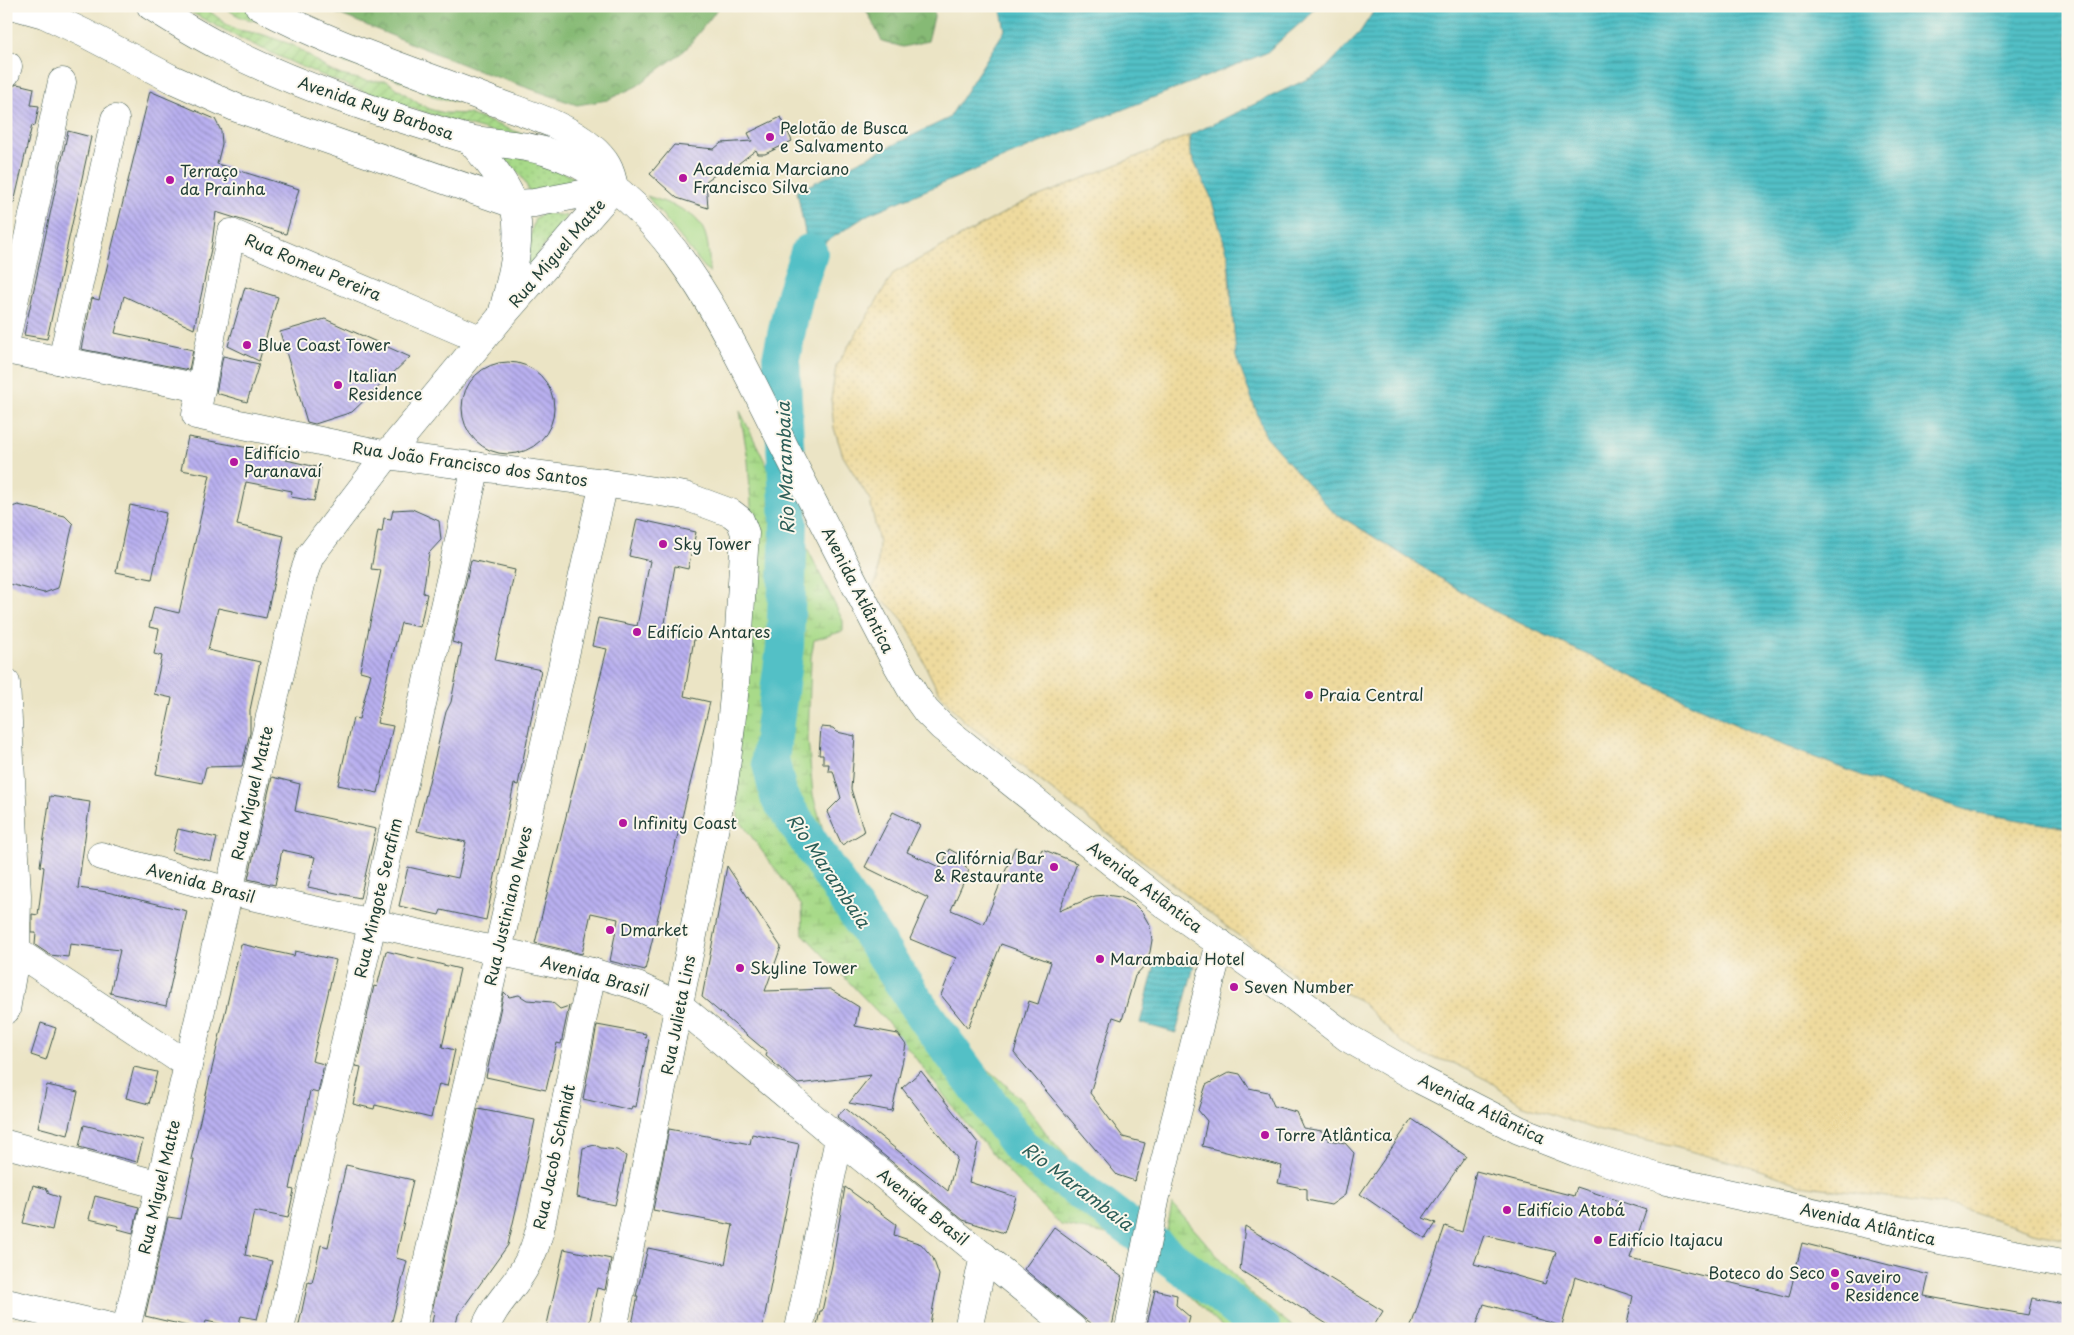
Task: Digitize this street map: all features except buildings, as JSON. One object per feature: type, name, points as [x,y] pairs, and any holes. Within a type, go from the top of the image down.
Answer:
[{"type":"street","points":[[6,7],[14,6],[44,14],[170,78],[237,108],[514,204],[534,204],[614,188],[610,168],[590,146],[558,127],[280,18],[259,6]]},
{"type":"street","name":"Avenida Ruy Barbosa","points":[[151,6],[218,46],[288,78],[355,104],[470,140],[516,145],[550,154],[578,164],[614,188]]},
{"type":"street","points":[[6,339],[62,82]]},
{"type":"street","points":[[62,361],[115,119]]},
{"type":"street","name":"Avenida Ruy Barbosa","points":[[470,140],[503,181],[514,204]]},
{"type":"street","name":"Rua Miguel Matte","points":[[126,1329],[303,576],[310,556],[321,539],[387,455],[501,317],[614,188]]},
{"type":"street","name":"Avenida Atlântica","points":[[614,188],[639,211],[664,239],[701,289],[722,324],[892,657],[926,711],[942,727],[1156,898],[1356,1043],[1421,1080],[1503,1122],[1575,1152],[1663,1179],[1945,1241],[2068,1264]]},
{"type":"street","name":"Rua Miguel Matte","points":[[501,317],[515,257],[517,230],[514,204]]},
{"type":"street","name":"Rua Romeu Pereira","points":[[196,415],[231,233],[482,340]]},
{"type":"street","points":[[6,350],[201,388]]},
{"type":"street","name":"Rua João Francisco dos Santos","points":[[196,415],[387,455],[604,483],[685,496],[731,513],[740,520]]},
{"type":"street","name":"Rua Mingote Serafim","points":[[280,1329],[476,466]]},
{"type":"street","name":"Rua Justiniano Neves","points":[[412,1329],[604,483]]},
{"type":"street","name":"Rua Julieta Lins","points":[[613,1329],[680,1006],[730,738],[744,533],[740,520]]},
{"type":"street","points":[[6,683],[17,895],[16,951],[6,1010]]},
{"type":"street","name":"Avenida Brasil","points":[[101,856],[229,891],[592,972],[637,986],[680,1006],[839,1139],[1073,1329]]},
{"type":"street","points":[[1129,1329],[1156,1196],[1220,943]]},
{"type":"street","points":[[16,951],[188,1065]]},
{"type":"street","name":"Rua Jacob Schmidt","points":[[485,1329],[489,1317],[524,1271],[534,1252],[592,972]]},
{"type":"street","points":[[800,1329],[839,1139]]},
{"type":"street","points":[[6,1144],[160,1185]]},
{"type":"street","points":[[968,1329],[984,1256]]},
{"type":"street","points":[[6,1302],[119,1329]]},
{"type":"green space","points":[[180,6],[203,6],[226,24],[238,30],[261,34],[293,45],[329,70],[341,75],[367,81],[387,81],[419,104],[432,110],[445,113],[469,114],[555,146],[463,124],[354,88],[248,42]]},
{"type":"green space","points":[[221,6],[248,6],[458,102],[436,98],[416,87],[367,68],[345,63],[263,22],[242,18]]},
{"type":"green space","points":[[319,6],[720,6],[685,50],[637,86],[607,100],[577,105],[479,71]]},
{"type":"green space","points":[[864,6],[934,6],[934,17],[928,41],[903,47],[882,41]]},
{"type":"green space","points":[[498,153],[542,162],[583,182],[529,192],[520,175]]},
{"type":"green space","points":[[647,196],[677,207],[697,220],[707,240],[709,273]]},
{"type":"green space","points":[[544,213],[567,216],[519,279],[535,218]]},
{"type":"green space","points":[[740,411],[843,621],[843,631],[814,640],[811,658],[808,740],[813,795],[827,844],[842,885],[882,939],[910,972],[963,1049],[1001,1080],[1026,1105],[1049,1137],[1099,1192],[1125,1205],[1122,1237],[1061,1225],[1013,1177],[963,1120],[890,1025],[803,934],[802,906],[738,818],[738,753],[752,520],[748,460]]},
{"type":"green space","points":[[1172,1204],[1250,1293],[1296,1329],[1224,1329],[1160,1267]]},
{"type":"sand","name":"Praia Central","points":[[1190,135],[1190,154],[1210,195],[1228,255],[1230,294],[1332,511],[1490,609],[1764,738],[1892,787],[1978,813],[2068,828],[2068,1239],[2033,1232],[1958,1207],[1801,1185],[1763,1171],[1675,1147],[1597,1130],[1521,1104],[1489,1081],[1453,1063],[1420,1054],[1402,1043],[1359,1000],[1340,991],[1297,977],[1231,930],[964,721],[945,699],[935,685],[904,622],[895,611],[870,593],[877,579],[879,543],[870,500],[843,456],[834,428],[831,400],[836,366],[894,273],[1022,203]]},
{"type":"water","points":[[1000,6],[1316,6],[1305,19],[1266,53],[1066,132],[869,214],[809,253],[797,191],[949,118],[1005,30]]},
{"type":"water","points":[[1377,6],[2068,6],[2068,828],[1978,813],[1892,787],[1764,738],[1490,609],[1332,511],[1266,437],[1236,357],[1228,255],[1210,195],[1190,153],[1190,135],[1322,72],[1360,32]]},
{"type":"water","points":[[1157,957],[1194,966],[1176,1033],[1140,1023]]},
{"type":"waterway","name":"Rio Marambaia","points":[[809,253],[795,294],[781,358],[789,523],[785,647],[770,759],[779,797],[926,1017],[1020,1146],[1221,1295],[1262,1329]]},
{"type":"place","name":"Pelotão de Busca e Salvamento","points":[[770,137]]},
{"type":"place","name":"Academia Marciano Francisco Silva","points":[[683,178]]},
{"type":"place","name":"Terraço da Prainha","points":[[170,180]]},
{"type":"place","name":"Blue Coast Tower","points":[[247,345]]},
{"type":"place","name":"Italian Residence","points":[[338,385]]},
{"type":"place","name":"Edifício Paranavaí","points":[[234,462]]},
{"type":"place","name":"Sky Tower","points":[[663,544]]},
{"type":"place","name":"Edifício Antares","points":[[637,632]]},
{"type":"place","name":"Praia Central","points":[[1309,695]]},
{"type":"place","name":"Infinity Coast","points":[[623,823]]},
{"type":"place","name":"Califórnia Bar & Restaurante","points":[[1054,867]]},
{"type":"place","name":"Dmarket","points":[[610,930]]},
{"type":"place","name":"Marambaia Hotel","points":[[1100,959]]},
{"type":"place","name":"Skyline Tower","points":[[740,968]]},
{"type":"place","name":"Seven Number","points":[[1234,987]]},
{"type":"place","name":"Torre Atlântica","points":[[1265,1135]]},
{"type":"place","name":"Edifício Atobá","points":[[1507,1210]]},
{"type":"place","name":"Edifício Itajacu","points":[[1598,1240]]},
{"type":"place","name":"Boteco do Seco","points":[[1835,1273]]},
{"type":"place","name":"Saveiro Residence","points":[[1835,1286]]}]
